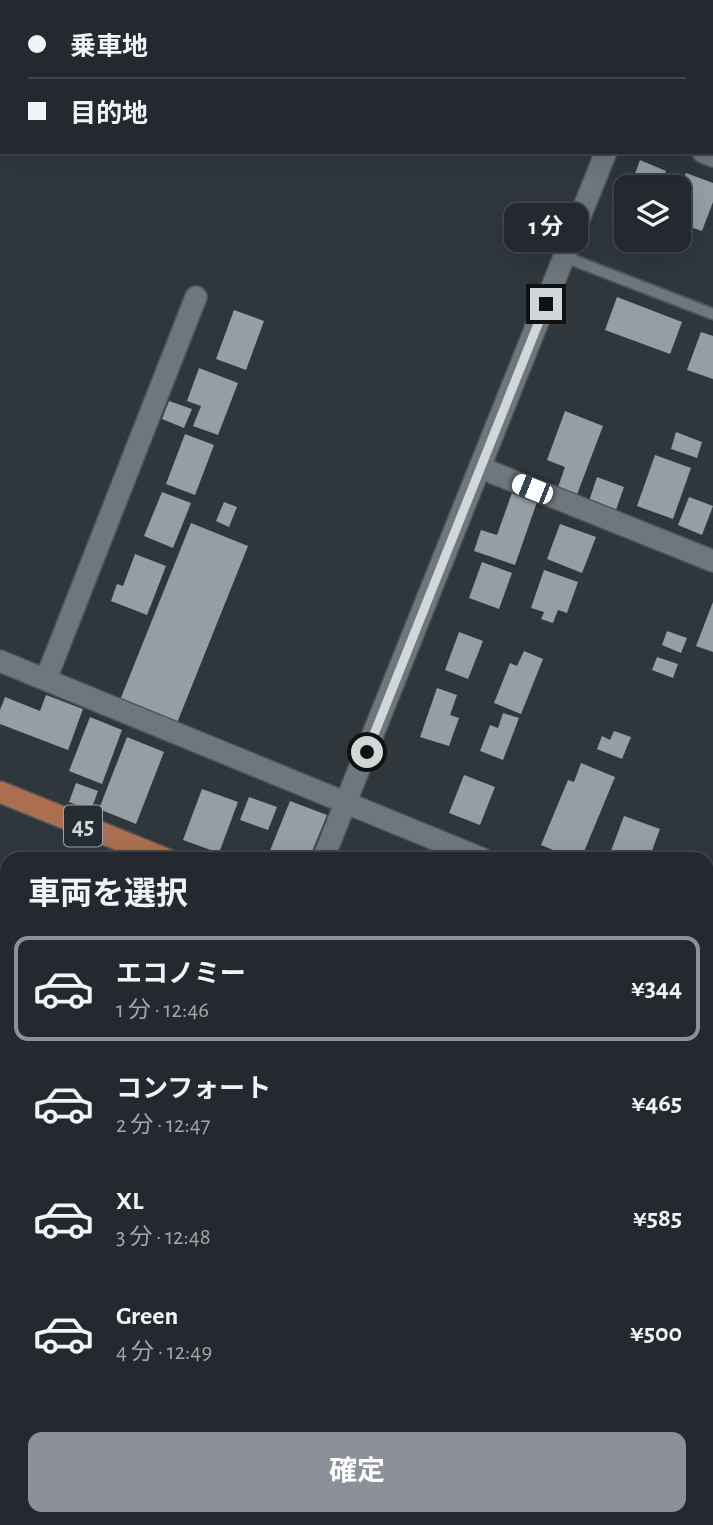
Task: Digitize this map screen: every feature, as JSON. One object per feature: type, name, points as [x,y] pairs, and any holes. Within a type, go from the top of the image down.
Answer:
[{"type":"main road","name":"45","points":[[0,792],[149,852]]},
{"type":"street","points":[[326,852],[605,154]]},
{"type":"street","points":[[46,680],[197,297]]},
{"type":"street","points":[[481,468],[713,562]]},
{"type":"street","points":[[0,661],[466,852]]},
{"type":"lane","points":[[565,257],[713,314]]},
{"type":"building","points":[[640,160],[666,171],[664,175],[634,175]]},
{"type":"building","points":[[686,173],[713,183],[713,202],[702,231],[691,227],[691,175],[685,175]]},
{"type":"building","points":[[617,297],[682,322],[670,354],[605,330]]},
{"type":"building","points":[[234,310],[264,321],[246,370],[216,359]]},
{"type":"building","points":[[701,332],[713,336],[713,379],[687,370]]},
{"type":"building","points":[[199,368],[238,383],[218,435],[193,426],[201,406],[187,401]]},
{"type":"building","points":[[169,401],[192,409],[184,428],[162,419]]},
{"type":"building","points":[[565,411],[603,426],[576,497],[557,490],[565,467],[547,460]]},
{"type":"building","points":[[676,432],[702,442],[697,458],[671,449]]},
{"type":"building","points":[[185,434],[214,445],[195,495],[166,484]]},
{"type":"building","points":[[655,455],[691,468],[673,519],[637,506]]},
{"type":"building","points":[[597,477],[624,487],[616,510],[589,501]]},
{"type":"building","points":[[513,490],[538,499],[515,565],[474,551],[481,530],[497,535]]},
{"type":"building","points":[[162,492],[191,503],[173,548],[144,536]]},
{"type":"building","points":[[689,497],[713,506],[702,535],[678,525]]},
{"type":"building","points":[[224,502],[237,507],[229,527],[216,521]]},
{"type":"building","points":[[191,523],[248,546],[177,723],[120,700]]},
{"type":"building","points":[[560,524],[596,537],[582,573],[547,559]]},
{"type":"building","points":[[135,554],[166,566],[147,615],[111,601],[117,584],[123,586]]},
{"type":"building","points":[[482,562],[512,573],[499,609],[469,598]]},
{"type":"building","points":[[544,570],[578,582],[567,613],[558,610],[553,623],[541,619],[544,612],[531,608]]},
{"type":"building","points":[[713,602],[713,652],[696,646]]},
{"type":"building","points":[[667,631],[687,638],[681,653],[662,645]]},
{"type":"building","points":[[459,632],[483,641],[468,679],[445,670]]},
{"type":"building","points":[[524,651],[543,659],[521,714],[494,703],[510,663],[517,666]]},
{"type":"building","points":[[657,657],[678,664],[673,678],[652,670]]},
{"type":"building","points":[[437,688],[457,695],[450,715],[459,718],[449,746],[420,737]]},
{"type":"building","points":[[46,695],[83,709],[68,750],[0,724],[0,710],[5,697],[40,711]]},
{"type":"building","points":[[503,713],[519,718],[503,760],[480,751],[490,725],[498,728]]},
{"type":"building","points":[[90,717],[122,730],[102,784],[69,771]]},
{"type":"building","points":[[614,731],[631,737],[622,759],[597,749],[602,736],[610,740]]},
{"type":"building","points":[[127,737],[164,752],[136,824],[99,809]]},
{"type":"building","points":[[581,763],[615,777],[584,852],[552,852],[553,850],[541,845],[568,780],[574,782]]},
{"type":"building","points":[[464,775],[495,787],[480,825],[449,813]]},
{"type":"building","points":[[76,783],[98,791],[91,810],[69,802]]},
{"type":"building","points":[[202,789],[238,802],[219,852],[183,840]]},
{"type":"building","points":[[249,797],[277,807],[268,830],[240,820]]},
{"type":"building","points":[[290,801],[327,815],[312,852],[269,852]]},
{"type":"building","points":[[624,816],[660,829],[652,852],[611,852]]},
{"type":"route","points":[[367,752],[546,304]]}]
